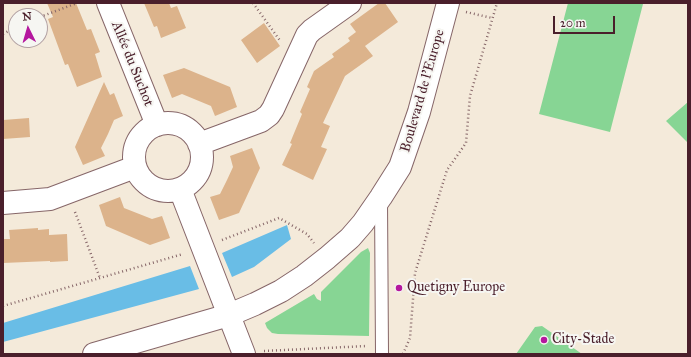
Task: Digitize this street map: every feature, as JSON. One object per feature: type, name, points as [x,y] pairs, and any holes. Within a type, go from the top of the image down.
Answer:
[{"type":"street","name":"Allée du Suchot","points":[[108,3],[157,125]]},
{"type":"street","points":[[199,144],[261,120],[269,115],[274,109],[304,41],[312,30],[350,3]]},
{"type":"street","name":"Boulevard de l'Europe","points":[[94,354],[229,315],[255,304],[281,291],[304,276],[350,238],[363,223],[400,167],[420,112],[448,3]]},
{"type":"street","points":[[167,123],[188,129],[199,144],[202,156],[198,174],[192,182],[180,189],[161,191],[150,186],[141,179],[135,167],[133,158],[135,148],[140,138],[147,130],[157,125],[167,123]]},
{"type":"street","points":[[3,204],[50,199],[135,167]]},
{"type":"street","points":[[180,189],[229,315],[251,353]]},
{"type":"lane","points":[[381,197],[382,350]]},
{"type":"path","points":[[48,14],[77,3]]},
{"type":"path","points":[[253,3],[287,51],[297,56]]},
{"type":"path","points":[[403,354],[410,338],[415,273],[447,170],[466,143],[470,96],[497,3]]},
{"type":"path","points":[[67,193],[100,278]]},
{"type":"path","points":[[3,306],[202,248],[279,218],[307,234],[327,258]]},
{"type":"path","points":[[251,353],[382,350]]},
{"type":"green space","points":[[568,3],[643,4],[610,132],[539,114]]},
{"type":"green space","points":[[688,102],[688,143],[666,121]]},
{"type":"green space","points":[[368,248],[370,253],[369,336],[278,334],[272,333],[267,328],[265,323],[314,294],[317,299],[321,301],[321,292],[361,252]]},
{"type":"green space","name":"City-Stade","points":[[542,326],[582,354],[516,354],[535,327]]},
{"type":"water","points":[[287,225],[291,239],[254,267],[232,277],[222,253]]},
{"type":"water","points":[[190,266],[199,289],[3,342],[3,323]]},
{"type":"building","points":[[47,3],[76,3],[87,30],[91,29],[100,52],[95,54],[102,77],[77,87],[68,64],[65,65],[48,19],[53,17]]},
{"type":"building","points":[[144,3],[169,3],[171,8],[177,6],[186,28],[161,38],[157,26],[154,27]]},
{"type":"building","points":[[379,3],[385,3],[398,22],[365,46],[373,56],[345,76],[323,123],[330,126],[321,147],[327,149],[313,180],[282,165],[292,144],[290,143],[302,114],[300,112],[310,89],[307,87],[314,71],[334,57],[332,54],[350,41],[348,38],[356,32],[350,24]]},
{"type":"building","points":[[264,23],[280,46],[257,63],[241,40]]},
{"type":"building","points":[[184,68],[230,87],[237,107],[215,116],[211,106],[182,94],[172,98],[163,75]]},
{"type":"building","points":[[104,82],[110,95],[114,93],[123,116],[114,120],[101,148],[105,156],[83,165],[75,147]]},
{"type":"building","points":[[29,118],[30,137],[3,139],[3,120]]},
{"type":"building","points":[[252,148],[260,168],[239,213],[219,220],[210,197],[220,194],[227,180],[233,167],[230,156]]},
{"type":"building","points":[[120,197],[124,208],[152,219],[162,216],[170,238],[150,245],[106,226],[99,205]]},
{"type":"building","points":[[38,228],[38,230],[49,229],[49,235],[67,234],[68,261],[3,263],[3,239],[10,239],[9,230]]},
{"type":"place","name":"Quetigny Europe","points":[[399,288]]},
{"type":"place","name":"City-Stade","points":[[544,340]]}]
